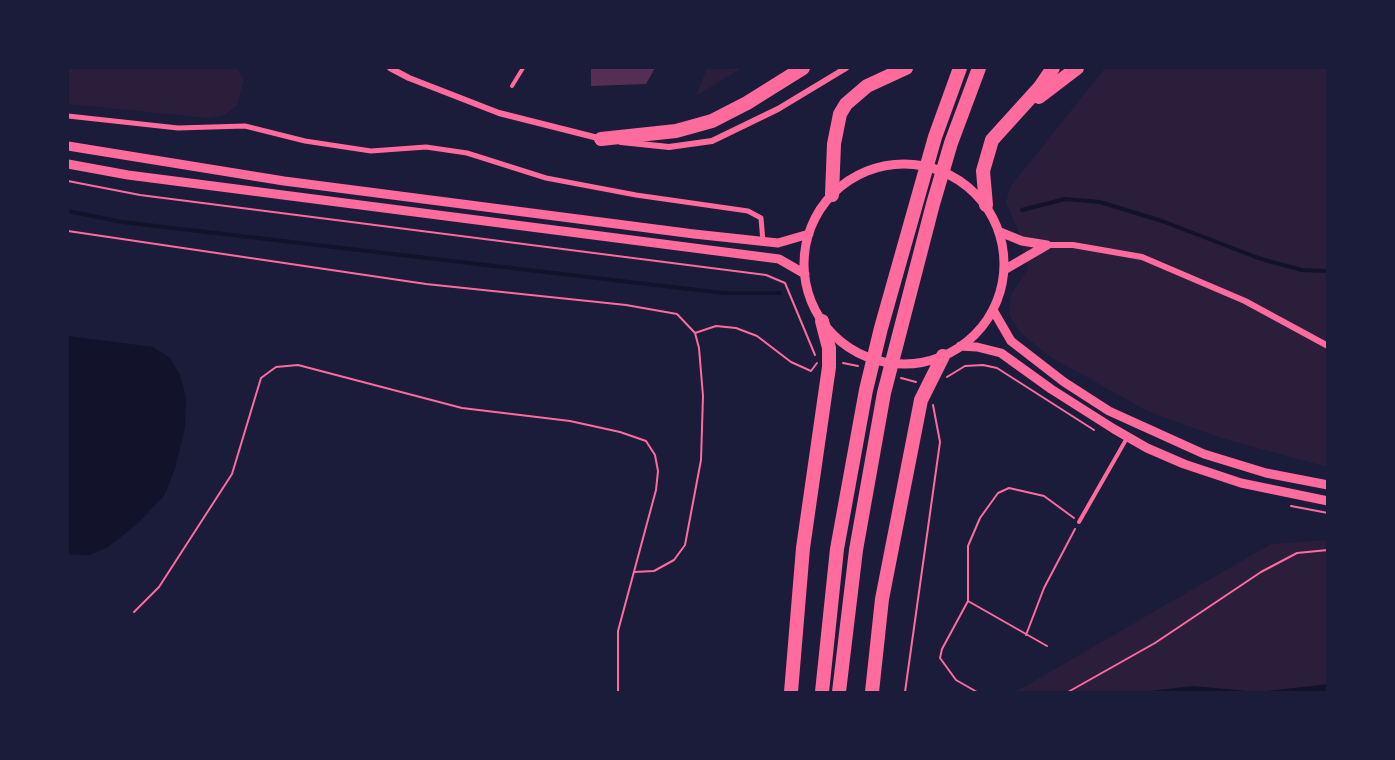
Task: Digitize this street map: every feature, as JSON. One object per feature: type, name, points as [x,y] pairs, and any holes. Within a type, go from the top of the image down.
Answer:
[{"type":"highway","points":[[601,139],[676,131],[712,121],[747,103],[802,68]]},
{"type":"highway","points":[[832,195],[834,144],[840,114],[846,104],[867,86],[906,68]]},
{"type":"highway","points":[[822,693],[837,549],[866,390],[917,198],[935,137],[960,68]]},
{"type":"highway","points":[[840,693],[855,550],[884,393],[933,204],[951,143],[979,68]]},
{"type":"highway","points":[[986,205],[983,171],[987,151],[1002,126],[1040,87],[1053,68]]},
{"type":"highway","points":[[1002,126],[1077,68]]},
{"type":"highway","points":[[790,693],[803,548],[829,360],[822,321]]},
{"type":"highway","points":[[872,693],[882,599],[921,400],[943,356]]},
{"type":"street","points":[[390,68],[409,78],[499,113],[601,139],[669,147],[712,141],[778,109],[846,68]]},
{"type":"street","points":[[68,116],[178,128],[245,126],[305,141],[371,151],[426,147],[467,153],[546,178],[636,195],[748,211],[761,218],[764,242]]},
{"type":"street","points":[[68,147],[284,181],[764,242],[778,243],[809,234]]},
{"type":"street","points":[[68,164],[128,175],[779,259],[805,274]]},
{"type":"street","points":[[911,164],[930,167],[957,179],[986,205],[999,232],[1004,270],[993,310],[979,330],[960,346],[943,356],[905,364],[876,360],[850,348],[822,321],[810,298],[805,274],[805,254],[809,234],[821,210],[832,195],[846,183],[873,169],[911,164]]},
{"type":"street","points":[[999,232],[1022,241],[1073,245],[1142,258],[1245,301],[1328,346]]},
{"type":"street","points":[[1004,270],[1047,244]]},
{"type":"street","points":[[993,310],[1002,329],[1016,346],[1064,382],[1109,411],[1204,454],[1266,472],[1328,485]]},
{"type":"street","points":[[960,346],[989,349],[1001,353],[1051,390],[1128,437],[1184,464],[1241,483],[1328,501]]},
{"type":"lane","points":[[512,86],[523,68]]},
{"type":"lane","points":[[1079,522],[1128,437]]},
{"type":"path","points":[[68,181],[140,195],[766,275],[785,283],[817,357],[864,368]]},
{"type":"path","points":[[68,231],[426,284],[626,305],[677,314],[695,333],[703,396],[701,460],[685,545],[674,560],[654,571],[634,572]]},
{"type":"path","points":[[695,333],[716,326],[736,328],[757,336],[791,362],[811,370]]},
{"type":"path","points":[[134,612],[159,587],[232,474],[261,378],[276,367],[298,365],[462,408],[570,421],[620,432],[646,441],[654,455],[658,471],[656,490],[618,631],[618,693]]},
{"type":"path","points":[[895,377],[935,387],[965,366],[983,365],[997,368],[1095,431]]},
{"type":"path","points":[[905,693],[940,442],[927,385]]},
{"type":"path","points":[[977,693],[956,680],[940,658],[968,601],[968,546],[980,518],[998,493],[1009,488],[1028,490],[1044,496],[1079,522],[1044,588],[1026,635]]},
{"type":"path","points":[[1289,505],[1328,513]]},
{"type":"path","points":[[1068,693],[1146,649],[1261,572],[1297,553],[1328,550]]},
{"type":"path","points":[[968,601],[1047,646]]},
{"type":"shaded area","points":[[68,68],[237,68],[244,80],[237,105],[225,115],[208,118],[68,104]]},
{"type":"shaded area","points":[[707,68],[742,68],[696,96]]},
{"type":"shaded area","points":[[1105,68],[1327,68],[1327,467],[1218,437],[1147,411],[1049,356],[1021,333],[1009,315],[1011,294],[1028,270],[1018,230],[1006,203],[1010,187]]},
{"type":"shaded area","points":[[68,336],[153,347],[170,358],[180,375],[186,397],[185,427],[175,469],[164,496],[136,525],[108,547],[89,555],[68,554]]},
{"type":"shaded area","points":[[1327,540],[1327,692],[1015,692],[1271,544]]},
{"type":"shaded area","points":[[1328,684],[1327,692],[1259,692]]},
{"type":"shaded area","points":[[1193,686],[1259,692],[1141,692]]},
{"type":"building","points":[[591,68],[655,68],[646,84],[591,86]]},
{"type":"waterway","points":[[1022,210],[1065,199],[1100,202],[1162,221],[1261,259],[1302,270],[1328,271]]},
{"type":"waterway","points":[[68,211],[122,222],[723,293],[780,293]]}]
